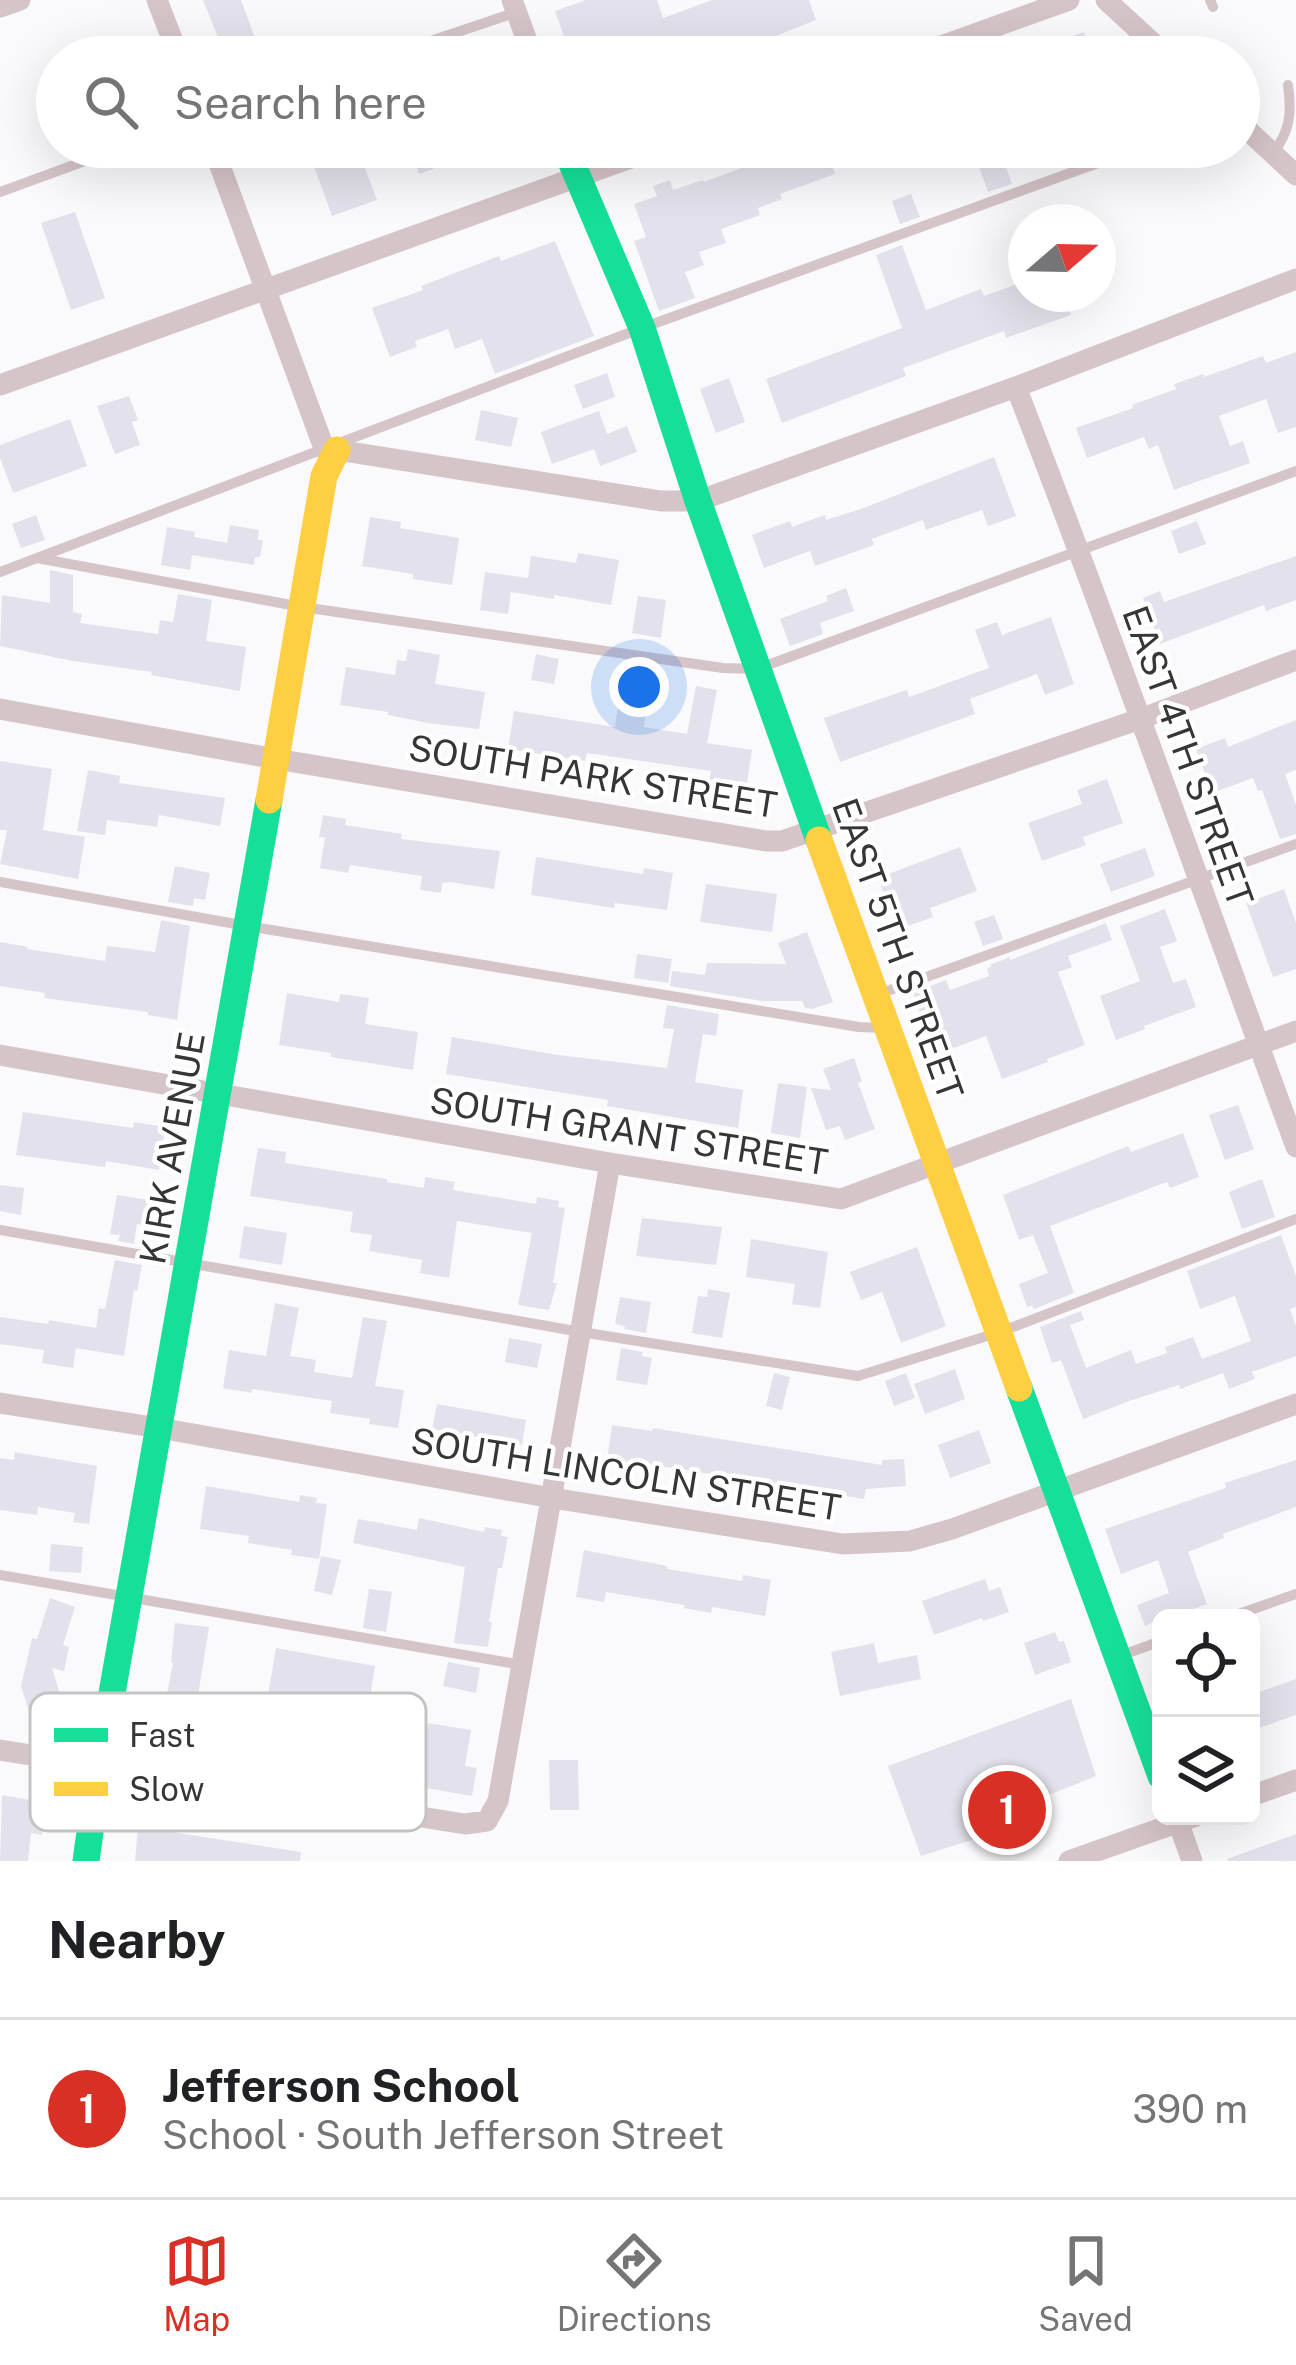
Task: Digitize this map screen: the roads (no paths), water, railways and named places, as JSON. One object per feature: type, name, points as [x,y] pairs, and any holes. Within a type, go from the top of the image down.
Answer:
[{"type":"street","points":[[0,8],[20,0]]},
{"type":"street","points":[[158,0],[171,36]]},
{"type":"street","points":[[969,36],[1069,0]]},
{"type":"street","points":[[1106,0],[1145,36]]},
{"type":"street","points":[[514,6],[525,36]]},
{"type":"street","points":[[1260,142],[1282,163],[1296,193]]},
{"type":"street","points":[[221,168],[330,449],[661,501],[698,501],[1016,387],[1296,279]]},
{"type":"street","name":"EAST 5TH STREET","points":[[572,168],[642,328],[757,669],[1152,1752]]},
{"type":"street","points":[[0,385],[603,168]]},
{"type":"street","name":"EAST 4TH STREET","points":[[1016,387],[1296,1148]]},
{"type":"street","name":"KIRK AVENUE","points":[[113,1693],[330,449]]},
{"type":"street","name":"SOUTH PARK STREET","points":[[0,709],[782,841],[1140,719],[1296,660]]},
{"type":"street","name":"SOUTH GRANT STREET","points":[[0,1055],[841,1199],[1296,1031]]},
{"type":"street","points":[[426,1818],[466,1824],[488,1821],[498,1802],[610,1162]]},
{"type":"street","name":"SOUTH LINCOLN STREET","points":[[0,1402],[843,1544],[910,1541],[952,1529],[1296,1404]]},
{"type":"street","points":[[0,1750],[30,1755]]},
{"type":"street","points":[[1260,1793],[1296,1780]]},
{"type":"street","points":[[1069,1861],[1164,1825]]},
{"type":"street","points":[[1184,1825],[1192,1861]]},
{"type":"street","name":"KIRK AVENUE","points":[[86,1861],[90,1831]]},
{"type":"lane","points":[[437,36],[514,6]]},
{"type":"lane","points":[[1282,163],[1292,114],[1288,86]]},
{"type":"lane","points":[[0,192],[66,168]]},
{"type":"lane","points":[[0,572],[642,328],[1084,168]]},
{"type":"lane","points":[[37,558],[302,607],[757,669],[1296,471]]},
{"type":"lane","points":[[876,995],[1296,844]]},
{"type":"lane","points":[[0,882],[859,1028],[888,1028]]},
{"type":"lane","points":[[0,1230],[858,1376],[1000,1331],[1296,1219]]},
{"type":"lane","points":[[0,1576],[522,1665]]},
{"type":"lane","points":[[1253,1609],[1296,1594]]},
{"type":"lane","points":[[1117,1657],[1152,1644]]},
{"type":"place","name":"Jefferson School","points":[[1007,1810]]}]
